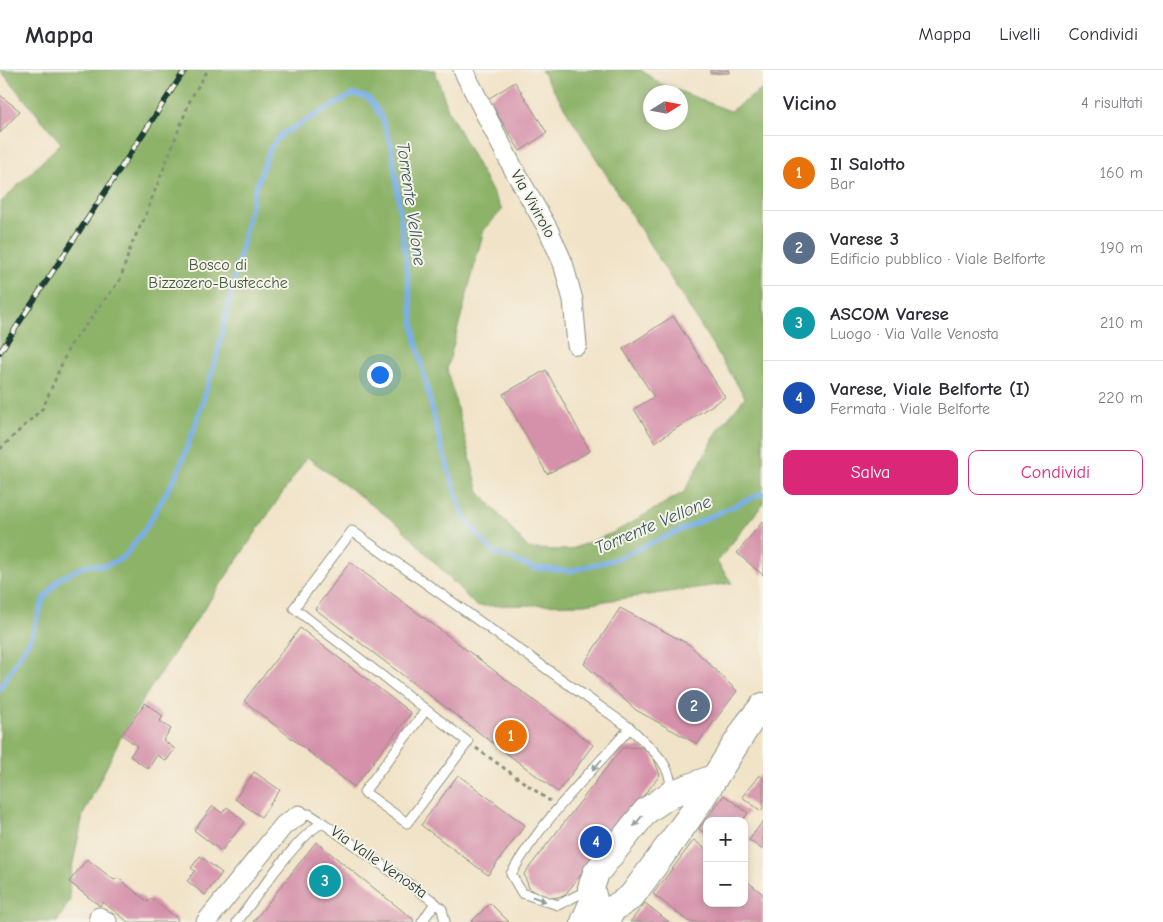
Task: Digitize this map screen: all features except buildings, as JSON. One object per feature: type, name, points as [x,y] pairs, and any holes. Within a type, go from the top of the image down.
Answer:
[{"type":"main road","points":[[713,778],[674,794],[646,811],[596,873],[597,908],[631,897],[691,815],[713,778],[758,718]]},
{"type":"main road","points":[[674,794],[691,815]]},
{"type":"street","name":"Via Vivirolo","points":[[463,70],[514,170],[548,230],[563,263],[573,300],[577,345]]},
{"type":"street","name":"Via Valle Venosta","points":[[206,922],[284,825],[299,815]]},
{"type":"lane","points":[[426,710],[364,792],[407,823],[468,742],[294,608],[352,531],[630,728],[663,760],[671,779],[674,794]]},
{"type":"lane","points":[[597,908],[558,905],[522,893],[511,874],[523,853],[559,808],[630,728]]},
{"type":"lane","name":"Via Valle Venosta","points":[[299,815],[309,814],[323,823],[435,903],[442,909],[445,922]]},
{"type":"lane","name":"Via Valle Venosta","points":[[237,922],[271,876],[310,831],[323,823]]},
{"type":"lane","name":"Via Valle Venosta","points":[[422,922],[435,903]]},
{"type":"path","points":[[0,450],[43,408],[69,347],[120,280],[132,243],[144,219],[188,106],[208,70]]},
{"type":"path","points":[[468,742],[559,808]]},
{"type":"green space","name":"Bosco di Bizzozero-Bustecche","points":[[0,70],[435,70],[448,110],[502,210],[484,230],[447,369],[479,492],[529,549],[569,550],[615,532],[684,492],[719,429],[745,397],[541,70],[641,70],[664,85],[643,85],[643,130],[688,130],[688,94],[730,111],[763,89],[763,504],[717,562],[732,583],[584,604],[476,606],[399,525],[307,457],[149,690],[122,735],[83,815],[69,882],[70,900],[57,922],[0,922],[0,203],[61,143]]},
{"type":"waterway","name":"Torrente Vellone","points":[[0,689],[32,636],[43,600],[59,579],[87,565],[105,566],[124,557],[146,528],[178,472],[216,359],[254,193],[270,148],[282,134],[354,94],[369,98],[381,116],[392,147],[415,337],[441,446],[464,518],[493,552],[534,568],[570,571],[616,559],[763,493]]},
{"type":"railway","points":[[0,352],[185,70]]},
{"type":"place","name":"Varese 3","points":[[694,706]]},
{"type":"place","name":"Il Salotto","points":[[511,736]]},
{"type":"place","name":"Varese, Viale Belforte (I)","points":[[596,842]]},
{"type":"place","name":"ASCOM Varese","points":[[325,881]]}]
